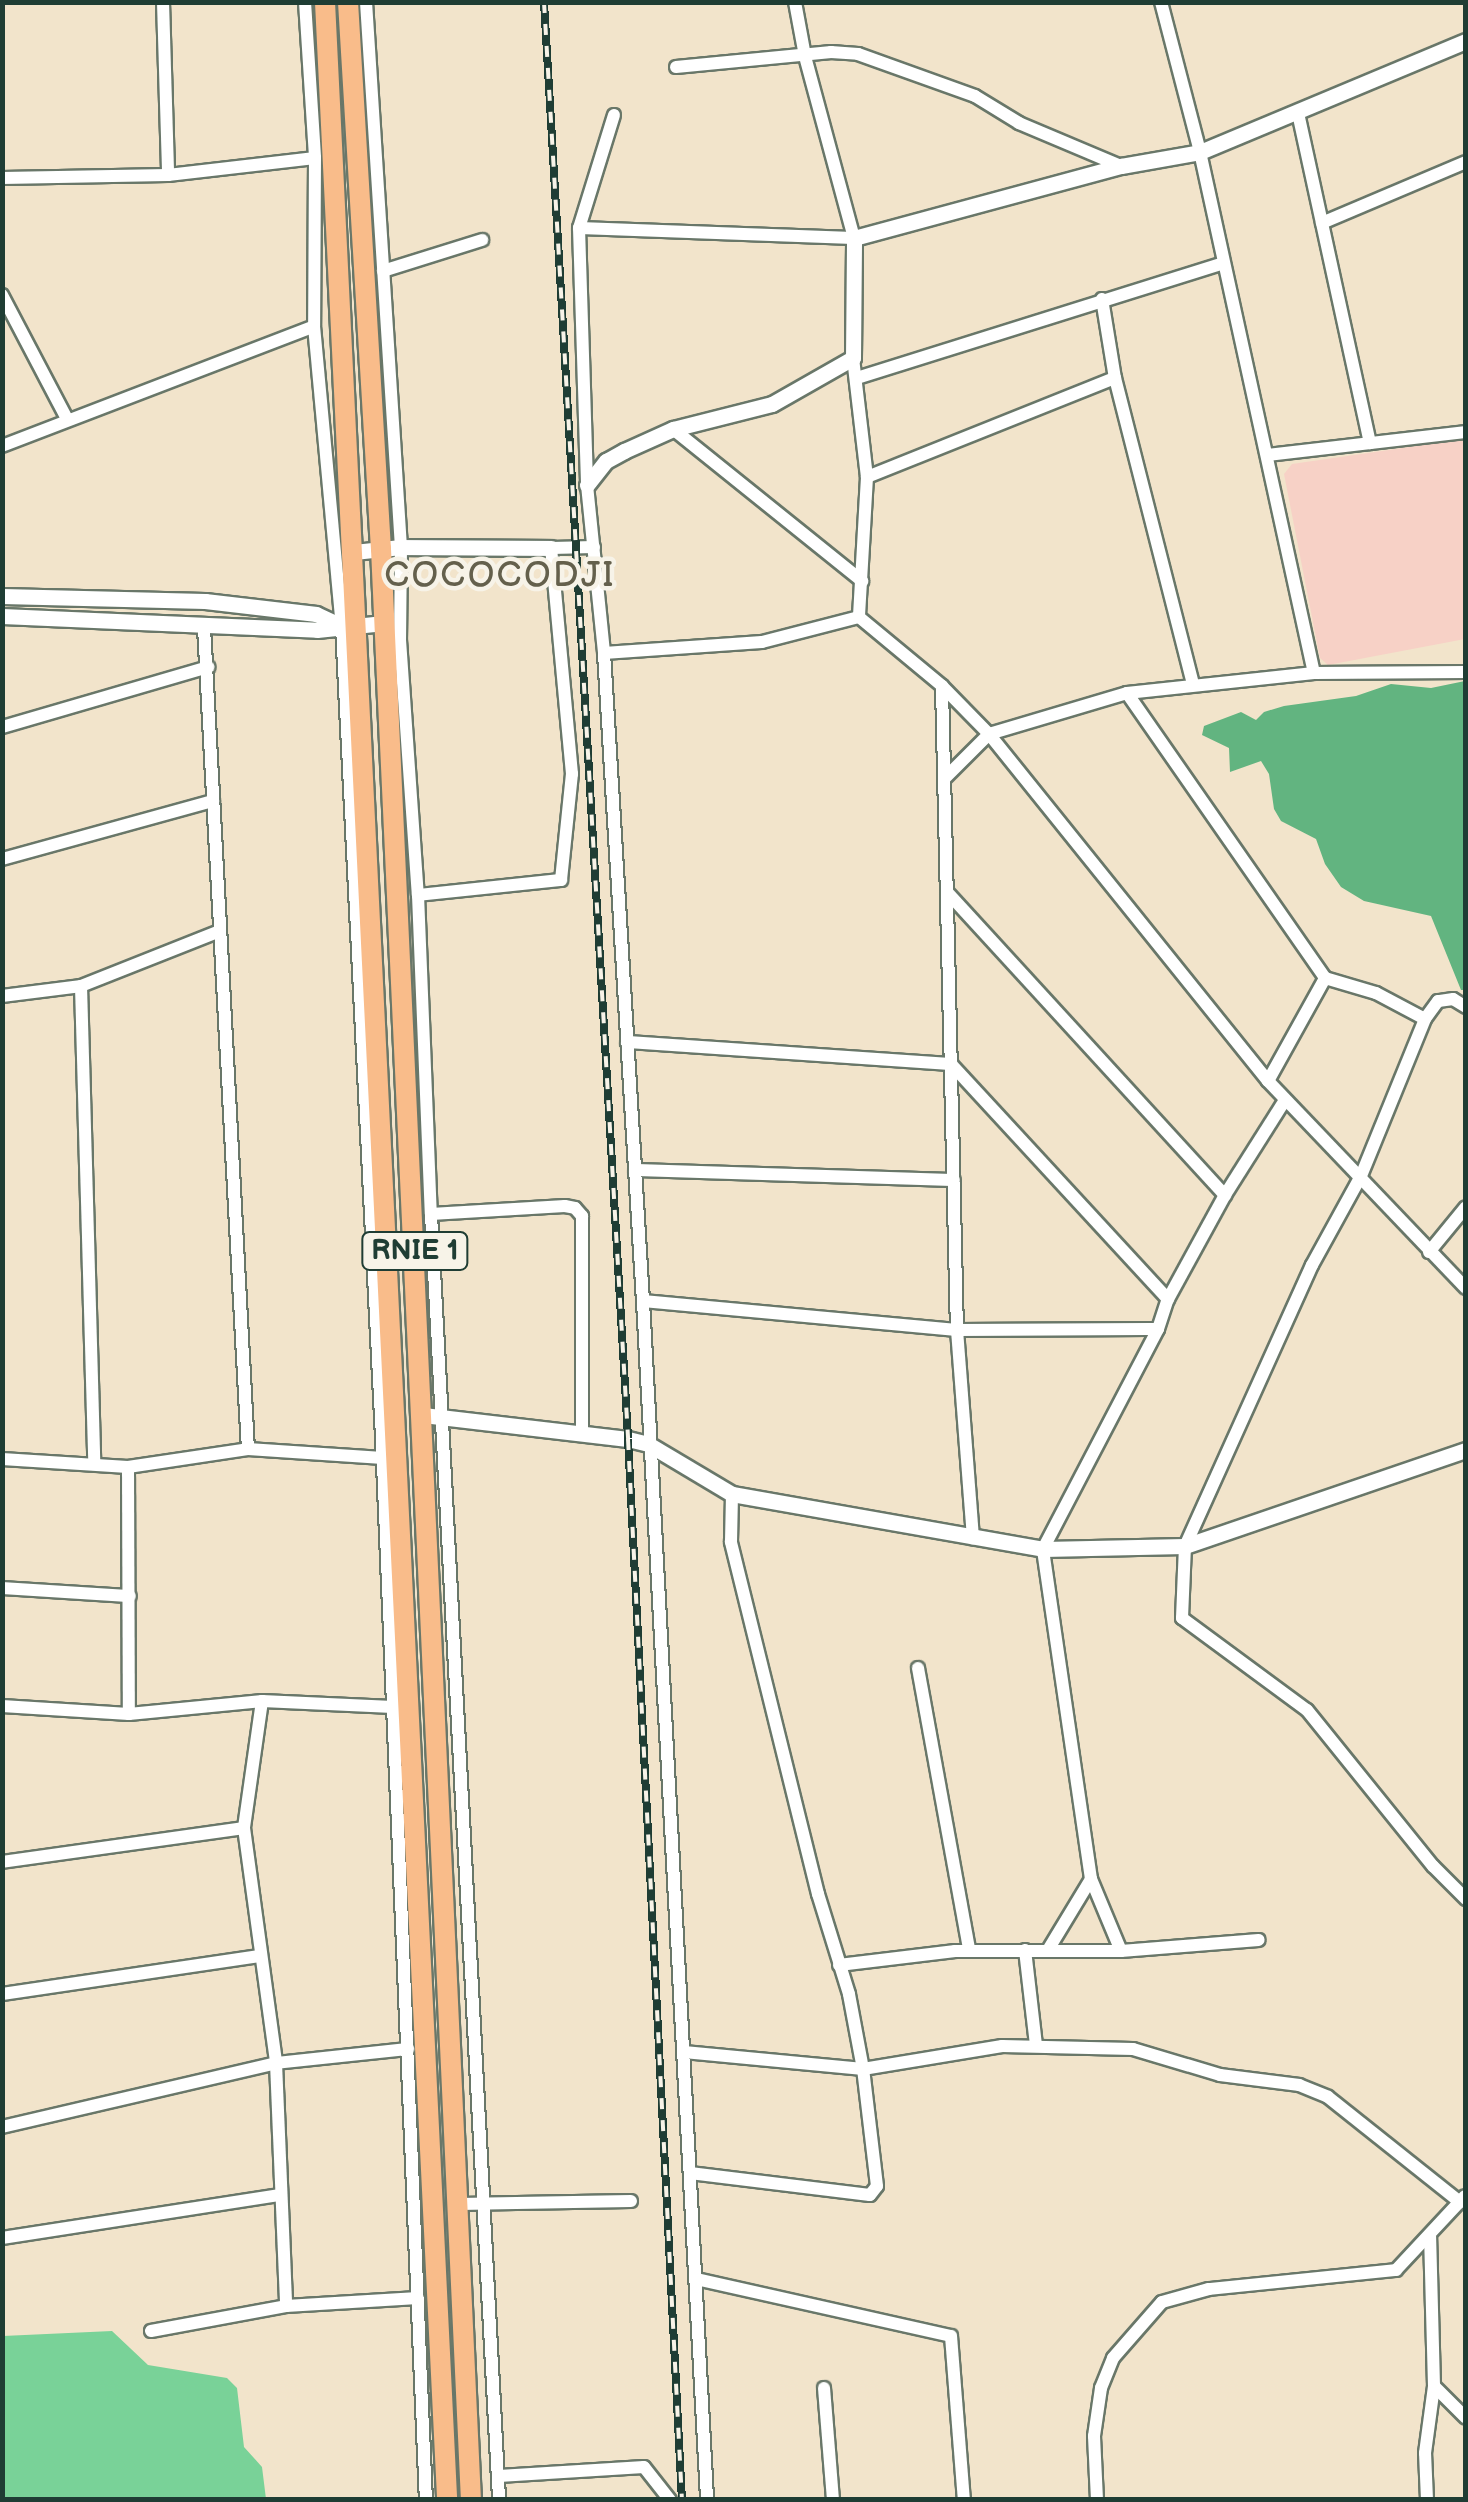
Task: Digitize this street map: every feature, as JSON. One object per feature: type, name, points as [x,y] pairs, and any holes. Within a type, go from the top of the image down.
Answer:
[{"type":"highway","name":"RNIE 1","points":[[325,2],[354,552],[350,626],[448,2500]]},
{"type":"highway","name":"RNIE 1","points":[[348,2],[391,548],[432,1417],[472,2500]]},
{"type":"street","points":[[162,2],[168,175]]},
{"type":"street","points":[[305,2],[314,158],[314,326],[350,626],[426,2500]]},
{"type":"street","points":[[366,2],[383,272],[391,548]]},
{"type":"street","points":[[795,2],[805,56],[854,238],[853,358],[867,477],[860,617]]},
{"type":"street","points":[[1161,2],[1200,152],[1221,264],[1314,673]]},
{"type":"street","points":[[579,228],[854,238],[1121,166],[1200,152],[1466,41]]},
{"type":"street","points":[[676,67],[844,52],[892,64],[975,96],[1020,122],[1121,166]]},
{"type":"street","points":[[1298,113],[1370,443]]},
{"type":"street","points":[[614,115],[579,228],[587,485],[604,653],[628,1042],[708,2500]]},
{"type":"street","points":[[2,178],[168,175],[314,158]]},
{"type":"street","points":[[1322,223],[1466,162]]},
{"type":"street","points":[[383,272],[482,240]]},
{"type":"street","points":[[858,378],[1221,264]]},
{"type":"street","points":[[2,295],[67,419]]},
{"type":"street","points":[[1102,300],[1115,378],[1194,684]]},
{"type":"street","points":[[2,446],[314,326]]},
{"type":"street","points":[[587,485],[606,461],[673,429],[772,404],[853,358]]},
{"type":"street","points":[[867,477],[1115,378]]},
{"type":"street","points":[[673,429],[862,580]]},
{"type":"street","points":[[1267,455],[1466,432]]},
{"type":"street","points":[[354,552],[391,548],[594,547]]},
{"type":"street","points":[[418,895],[561,880],[572,774],[551,548]]},
{"type":"street","points":[[2,596],[205,602],[316,614],[350,626]]},
{"type":"street","points":[[2,616],[317,630],[392,623],[418,895],[430,1214],[432,1417],[500,2500]]},
{"type":"street","points":[[604,653],[762,642],[860,617]]},
{"type":"street","points":[[860,617],[942,686],[989,734],[1268,1081],[1466,1288]]},
{"type":"street","points":[[204,627],[248,1449]]},
{"type":"street","points":[[2,727],[208,666]]},
{"type":"street","points":[[945,778],[989,734],[1127,693],[1314,673],[1466,672]]},
{"type":"street","points":[[942,686],[958,1330],[973,1538]]},
{"type":"street","points":[[1127,693],[1326,978],[1376,993],[1425,1018]]},
{"type":"street","points":[[2,859],[213,801]]},
{"type":"street","points":[[948,893],[1224,1196]]},
{"type":"street","points":[[2,996],[81,986],[220,931]]},
{"type":"street","points":[[1268,1081],[1326,978]]},
{"type":"street","points":[[81,986],[94,1464]]},
{"type":"street","points":[[1466,1007],[1444,999],[1425,1018],[1361,1176],[1312,1265],[1185,1546],[1182,1618],[1307,1710],[1433,1866],[1466,1899]]},
{"type":"street","points":[[628,1042],[951,1064],[1168,1300]]},
{"type":"street","points":[[1121,1950],[1091,1879],[1043,1549],[1224,1196],[1285,1100]]},
{"type":"street","points":[[635,1170],[954,1180]]},
{"type":"street","points":[[430,1214],[565,1206],[575,1208],[582,1216],[582,1433]]},
{"type":"street","points":[[1429,1252],[1466,1207]]},
{"type":"street","points":[[643,1301],[958,1330],[1158,1329]]},
{"type":"street","points":[[432,1417],[648,1444],[732,1494],[1043,1549],[1185,1546],[1466,1450]]},
{"type":"street","points":[[2,1458],[128,1468],[248,1449],[383,1458]]},
{"type":"street","points":[[128,1468],[129,1714]]},
{"type":"street","points":[[690,2173],[870,2195],[877,2186],[864,2069],[731,1542],[732,1494]]},
{"type":"street","points":[[2,1588],[130,1596]]},
{"type":"street","points":[[918,1668],[968,1950]]},
{"type":"street","points":[[2,1706],[129,1714],[262,1701],[393,1707]]},
{"type":"street","points":[[262,1701],[244,1828],[276,2062],[286,2306]]},
{"type":"street","points":[[2,1862],[244,1828]]},
{"type":"street","points":[[1048,1950],[1091,1879]]},
{"type":"street","points":[[839,1964],[968,1950],[1121,1950],[1259,1940]]},
{"type":"street","points":[[1025,1950],[1036,2044]]},
{"type":"street","points":[[2,1994],[260,1956]]},
{"type":"street","points":[[684,2052],[864,2069],[1036,2044],[1120,2047],[1220,2075],[1299,2085],[1335,2102],[1463,2198],[1396,2270],[1209,2289],[1162,2302],[1113,2358],[1101,2388],[1094,2436],[1097,2500]]},
{"type":"street","points":[[2,2127],[276,2062],[408,2048]]},
{"type":"street","points":[[2,2238],[281,2194]]},
{"type":"street","points":[[460,2204],[631,2201]]},
{"type":"street","points":[[1427,2500],[1426,2454],[1434,2386],[1430,2236]]},
{"type":"street","points":[[696,2279],[951,2336],[964,2500]]},
{"type":"street","points":[[151,2331],[286,2306],[418,2298]]},
{"type":"street","points":[[1434,2386],[1466,2418]]},
{"type":"street","points":[[824,2388],[833,2500]]},
{"type":"street","points":[[499,2476],[644,2467],[670,2500]]},
{"type":"shaded area","points":[[1465,439],[1465,639],[1328,665],[1320,658],[1284,474],[1292,464]]},
{"type":"green space","points":[[1465,681],[1466,990],[1461,990],[1431,916],[1364,901],[1341,887],[1325,864],[1316,839],[1281,821],[1274,809],[1269,774],[1261,761],[1230,772],[1229,748],[1202,735],[1204,726],[1241,712],[1256,720],[1264,712],[1284,706],[1356,696],[1391,684],[1431,688]]},
{"type":"green space","points":[[112,2331],[148,2365],[227,2378],[237,2388],[244,2447],[262,2467],[266,2499],[3,2499],[3,2336]]},
{"type":"railway","points":[[544,2],[628,1439],[682,2500]]},
{"type":"district","name":"COCOCODJI","points":[[500,576]]}]
